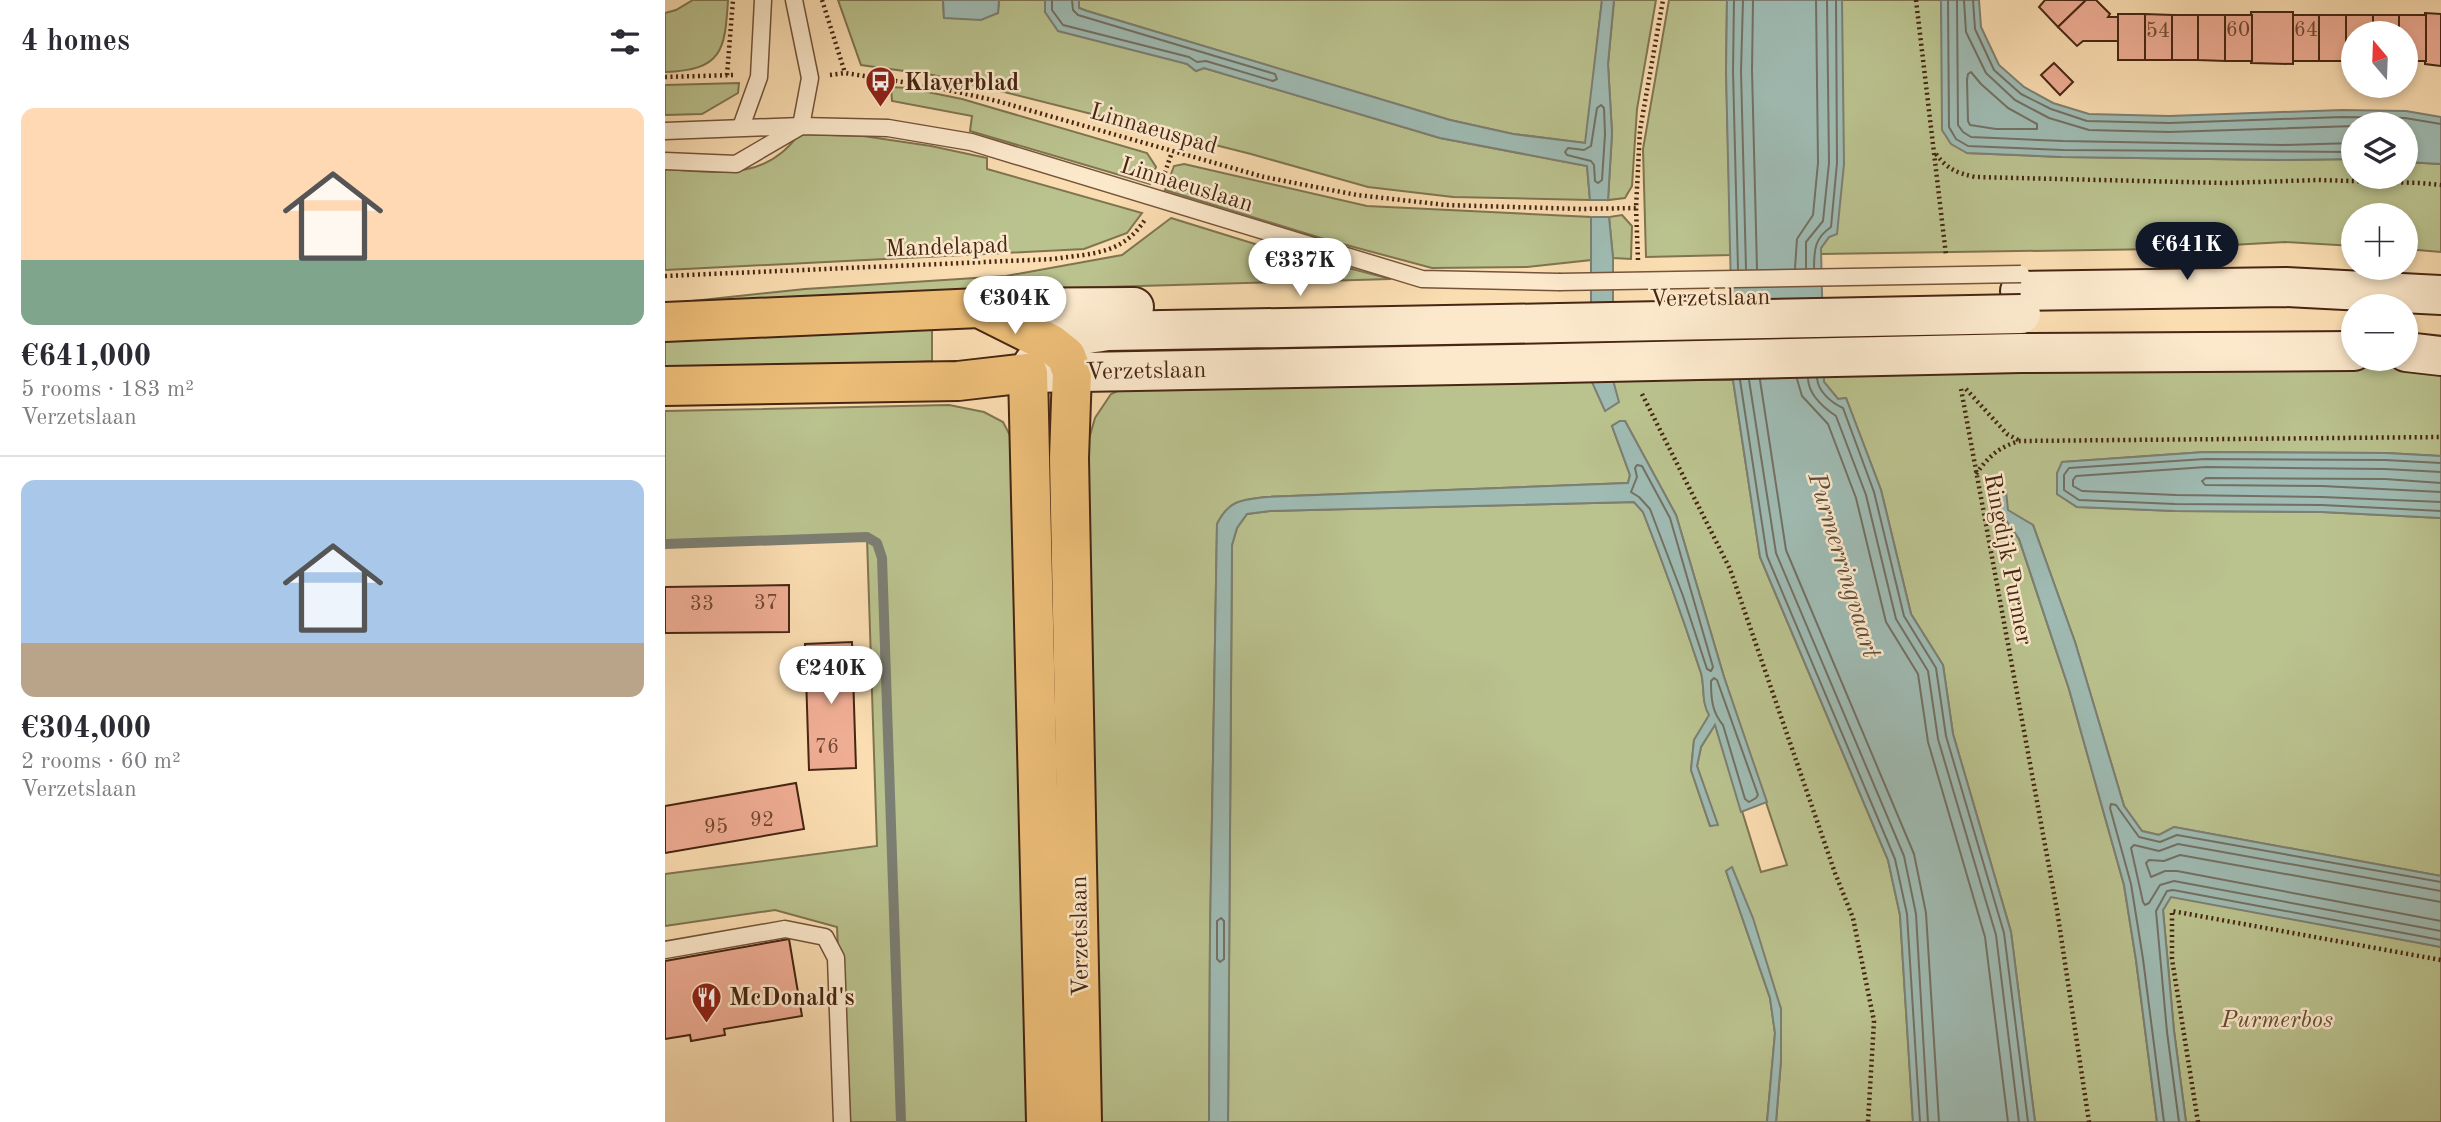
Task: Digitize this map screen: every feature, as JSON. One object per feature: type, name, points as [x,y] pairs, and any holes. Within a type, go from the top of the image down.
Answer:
[{"type":"main road","name":"Verzetslaan","points":[[665,321],[979,308],[1560,301],[2024,288],[2273,287],[2441,295]]},
{"type":"main road","points":[[2394,287],[2441,313]]},
{"type":"main road","name":"Verzetslaan","points":[[2024,288],[2341,309]]},
{"type":"main road","name":"Verzetslaan","points":[[1046,1122],[1051,363],[1078,335],[1109,331],[1560,301]]},
{"type":"main road","name":"Verzetslaan","points":[[979,308],[1051,363],[1069,458],[1082,1122]]},
{"type":"main road","name":"Verzetslaan","points":[[665,386],[958,381],[1051,363],[1561,363],[2021,353],[2341,351]]},
{"type":"main road","points":[[2418,353],[2441,356]]},
{"type":"lane","points":[[741,127],[759,77],[763,0]]},
{"type":"lane","points":[[665,161],[736,164],[801,125],[810,78],[794,0]]},
{"type":"lane","name":"Linnaeuslaan","points":[[665,131],[801,125],[888,128],[971,142],[1422,279],[1560,301]]},
{"type":"lane","points":[[2263,271],[2394,287],[2441,280]]},
{"type":"lane","points":[[665,950],[785,929],[825,937],[836,958],[842,1122]]},
{"type":"path","points":[[727,75],[733,0]]},
{"type":"path","points":[[822,0],[845,74]]},
{"type":"path","points":[[1638,261],[1636,208],[1640,130],[1663,0]]},
{"type":"path","points":[[1916,0],[1948,265]]},
{"type":"path","name":"Linnaeuspad","points":[[810,78],[845,74],[935,87],[997,101],[1264,177],[1357,195],[1446,205],[1636,208]]},
{"type":"path","points":[[665,77],[759,77]]},
{"type":"path","name":"Mandelapad","points":[[665,276],[1054,259],[1105,251],[1131,239],[1146,218],[1172,152]]},
{"type":"path","points":[[1935,152],[1943,164],[1954,172],[1975,177],[2226,183],[2318,180],[2441,185]]},
{"type":"path","name":"Ringdijk Purmer","points":[[2020,442],[2007,434],[1961,384],[2057,910],[2089,1122]]},
{"type":"path","points":[[1642,394],[1730,569],[1853,918],[1874,1021],[1868,1122]]},
{"type":"path","points":[[1976,475],[2004,445],[2020,442],[2441,437]]},
{"type":"path","points":[[2198,1122],[2172,959],[2172,911],[2441,960]]},
{"type":"green space","points":[[693,0],[728,0],[722,45],[709,62],[698,67],[665,72],[665,13]]},
{"type":"green space","points":[[838,0],[943,0],[944,18],[998,13],[999,0],[1045,0],[1045,12],[1187,64],[1196,71],[1204,68],[1440,138],[1587,166],[1590,200],[1453,197],[1368,187],[1251,154],[988,88],[933,75],[861,65]]},
{"type":"green space","points":[[1079,0],[1602,0],[1586,143],[1513,134],[1450,120],[1087,11],[1079,8]]},
{"type":"green space","points":[[1614,0],[1656,0],[1637,109],[1632,186],[1625,198],[1608,200],[1612,133],[1608,64]]},
{"type":"green space","points":[[1669,0],[1727,0],[1726,71],[1731,255],[1646,257],[1643,149]]},
{"type":"green space","points":[[1842,0],[1941,0],[1942,38],[1967,153],[2062,157],[2341,159],[2341,189],[2418,189],[2418,163],[2441,164],[2441,252],[2418,250],[2418,203],[2341,203],[2341,245],[2285,242],[2159,249],[1821,254],[1821,248],[1829,237]]},
{"type":"green space","points":[[739,83],[738,93],[702,114],[665,115],[665,85]]},
{"type":"green space","points":[[891,87],[962,99],[1147,153],[1156,167],[1150,184],[970,131],[972,116],[892,101]]},
{"type":"green space","points":[[799,134],[863,136],[987,158],[987,169],[1142,213],[1127,233],[1084,249],[665,270],[665,169],[721,172],[755,167],[786,149]]},
{"type":"green space","points":[[1184,164],[1367,206],[1591,217],[1591,260],[1527,267],[1432,268],[1324,239],[1165,190],[1174,166]]},
{"type":"green space","points":[[1622,215],[1632,226],[1631,259],[1613,258],[1609,217]]},
{"type":"green space","points":[[1171,218],[1255,244],[1391,279],[683,302],[805,289],[1006,276],[1122,255]]},
{"type":"green space","points":[[932,325],[932,361],[730,373],[665,373],[665,334]]},
{"type":"green space","points":[[2308,359],[2341,361],[2341,371],[2418,371],[2418,366],[2441,367],[2441,456],[2205,452],[2063,462],[2057,474],[2057,494],[2077,507],[2322,512],[2441,518],[2441,876],[2174,827],[2159,835],[2142,831],[2124,806],[2075,642],[2033,525],[2007,523],[2019,539],[2069,689],[2124,885],[2157,1122],[2035,1122],[2011,932],[1953,734],[1943,665],[1911,614],[1881,490],[1846,398],[1838,399],[1824,382],[1823,374]]},
{"type":"green space","points":[[1733,380],[1760,557],[1888,860],[1900,915],[1913,1122],[1776,1122],[1781,1060],[1781,1009],[1726,871],[1770,998],[1775,1033],[1767,1122],[1228,1122],[1232,545],[1237,528],[1247,514],[1270,511],[1634,502],[1643,512],[1701,673],[1705,705],[1710,715],[1694,740],[1691,770],[1710,826],[1717,824],[1697,766],[1701,747],[1715,724],[1761,872],[1787,865],[1724,677],[1676,515],[1625,421],[1620,421],[1612,426],[1630,475],[1628,483],[1266,497],[1249,499],[1226,510],[1217,524],[1209,1122],[1098,1122],[1085,453],[1095,418],[1111,394],[1131,385]]},
{"type":"green space","points":[[949,405],[984,412],[1003,422],[1014,443],[1031,1122],[846,1122],[837,927],[775,910],[665,926],[665,874],[877,846],[867,538],[665,541],[665,411]]},
{"type":"green space","name":"Purmerbos","points":[[2171,896],[2441,947],[2441,1122],[2186,1122],[2174,1031],[2163,910]]},
{"type":"water","points":[[943,0],[999,0],[998,13],[981,20],[944,18]]},
{"type":"water","points":[[1045,0],[1079,0],[1079,8],[1087,11],[1450,120],[1513,134],[1585,143],[1602,0],[1614,0],[1608,64],[1612,133],[1608,200],[1590,200],[1587,166],[1440,138],[1204,68],[1196,71],[1187,64],[1058,31],[1045,12]]},
{"type":"water","name":"Purmerringvaart","points":[[1727,0],[1842,0],[1844,164],[1837,234],[1829,237],[1821,248],[1824,382],[1838,399],[1846,398],[1881,490],[1911,614],[1943,665],[1953,734],[2011,932],[2035,1122],[1913,1122],[1900,915],[1888,860],[1760,557],[1733,380],[1726,71]]},
{"type":"water","points":[[1941,0],[1979,0],[1981,27],[1999,65],[2024,87],[2053,103],[2089,114],[2169,116],[2342,110],[2412,112],[2341,112],[2341,159],[2062,157],[1967,153],[1951,144],[1942,130]]},
{"type":"water","points":[[2418,113],[2441,117],[2441,164],[2418,163]]},
{"type":"water","points":[[1591,217],[1609,217],[1613,258],[1613,380],[1619,402],[1605,411],[1591,380]]},
{"type":"water","points":[[1625,421],[1676,515],[1724,677],[1767,802],[1741,812],[1715,725],[1701,747],[1697,766],[1718,825],[1710,826],[1691,770],[1694,740],[1709,715],[1701,673],[1643,512],[1634,502],[1270,511],[1247,514],[1237,528],[1232,545],[1228,1122],[1209,1122],[1217,524],[1231,506],[1249,499],[1266,497],[1628,483],[1630,475],[1612,426]]},
{"type":"water","points":[[2205,452],[2441,456],[2441,518],[2322,512],[2077,507],[2057,494],[2057,473],[2062,462]]},
{"type":"water","points":[[2006,491],[2008,510],[2033,525],[2075,642],[2124,806],[2142,831],[2159,835],[2174,827],[2441,876],[2441,947],[2171,897],[2163,910],[2174,1031],[2186,1122],[2157,1122],[2124,885],[2069,689],[2019,539],[2001,513],[1997,492]]},
{"type":"water","points":[[1732,867],[1753,918],[1781,1009],[1781,1060],[1776,1122],[1767,1122],[1775,1033],[1770,998],[1726,871]]},
{"type":"building","points":[[2045,0],[2086,0],[2058,27],[2039,7]]},
{"type":"building","points":[[2086,0],[2096,0],[2110,14],[2108,17],[2118,17],[2118,41],[2083,41],[2077,46],[2058,27]]},
{"type":"building","points":[[2251,12],[2293,12],[2293,64],[2251,63]]},
{"type":"building","points":[[2425,13],[2441,14],[2441,66],[2425,64]]},
{"type":"building","points":[[2118,14],[2145,14],[2145,60],[2118,60]]},
{"type":"building","points":[[2145,14],[2172,15],[2172,60],[2145,60]]},
{"type":"building","points":[[2172,15],[2198,15],[2198,60],[2172,60]]},
{"type":"building","points":[[2198,15],[2225,15],[2225,61],[2198,60]]},
{"type":"building","points":[[2225,15],[2252,15],[2252,61],[2225,61]]},
{"type":"building","points":[[2293,15],[2319,15],[2319,61],[2293,61]]},
{"type":"building","points":[[2319,15],[2346,15],[2346,21],[2341,21],[2341,61],[2319,61]]},
{"type":"building","points":[[2346,15],[2373,15],[2373,21],[2346,21]]},
{"type":"building","points":[[2373,15],[2399,15],[2399,21],[2373,21]]},
{"type":"building","points":[[2399,15],[2426,15],[2426,61],[2419,61],[2419,21],[2399,21]]},
{"type":"building","points":[[2054,63],[2073,82],[2060,95],[2041,75]]},
{"type":"building","points":[[789,585],[789,632],[665,633],[665,587]]},
{"type":"building","points":[[852,642],[856,768],[809,770],[805,644]]},
{"type":"building","points":[[796,783],[804,829],[665,853],[665,806]]},
{"type":"building","points":[[789,939],[802,1016],[724,1029],[725,1035],[691,1041],[690,1035],[665,1039],[665,961]]},
{"type":"waterway","points":[[665,544],[867,537],[877,543],[882,558],[901,1122]]},
{"type":"place","name":"Klaverblad","points":[[881,109]]},
{"type":"place","name":"McDonald's","points":[[706,1024]]}]
